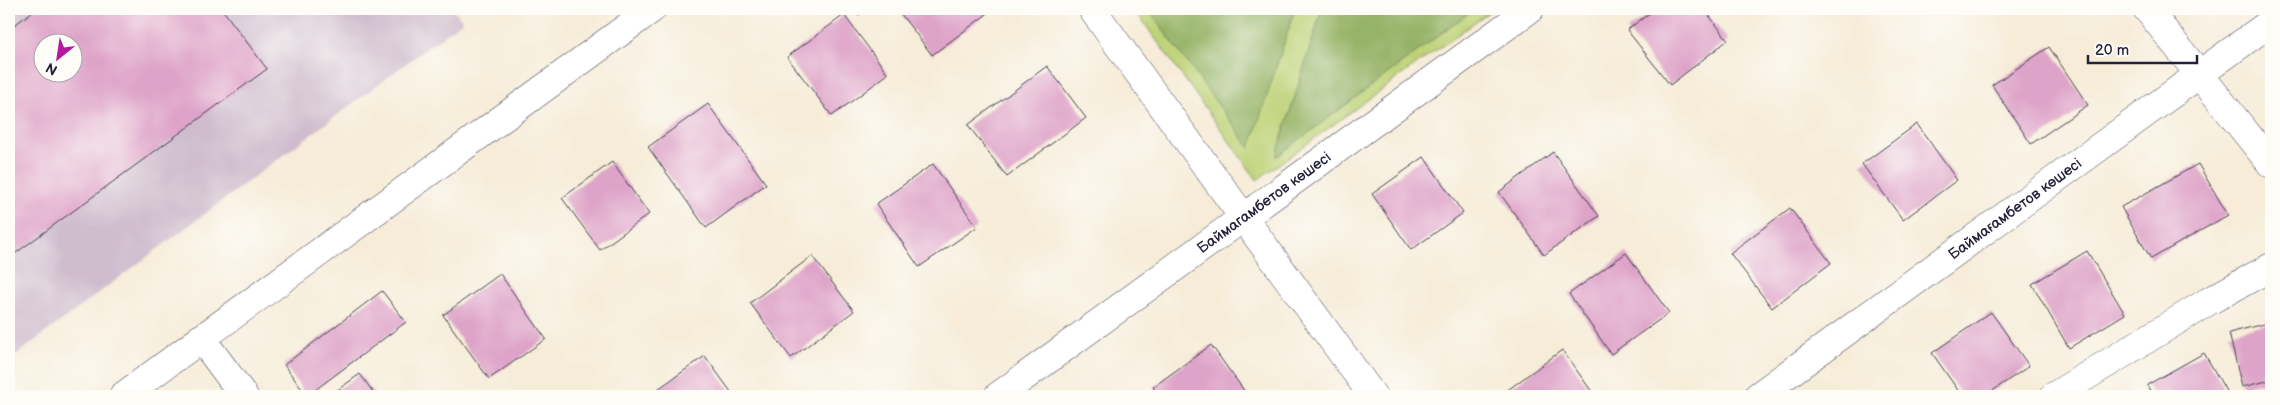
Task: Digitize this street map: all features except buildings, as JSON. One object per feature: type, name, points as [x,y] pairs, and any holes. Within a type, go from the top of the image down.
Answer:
[{"type":"street","points":[[123,396],[652,9]]},
{"type":"street","points":[[1092,9],[1373,396]]},
{"type":"street","name":"Баймагамбетов көшесі","points":[[998,396],[1530,9]]},
{"type":"street","points":[[2147,9],[2271,164]]},
{"type":"street","name":"Баймағамбетов көшесі","points":[[1758,396],[2271,22]]},
{"type":"street","points":[[2054,396],[2209,301],[2271,267]]},
{"type":"street","points":[[201,338],[244,396]]},
{"type":"shaded area","points":[[9,9],[453,9],[463,21],[9,360]]},
{"type":"green space","points":[[1134,9],[1493,9],[1257,180]]},
{"type":"green space","points":[[1148,9],[1295,9],[1250,148]]},
{"type":"green space","points":[[1322,9],[1474,9],[1276,157]]}]
